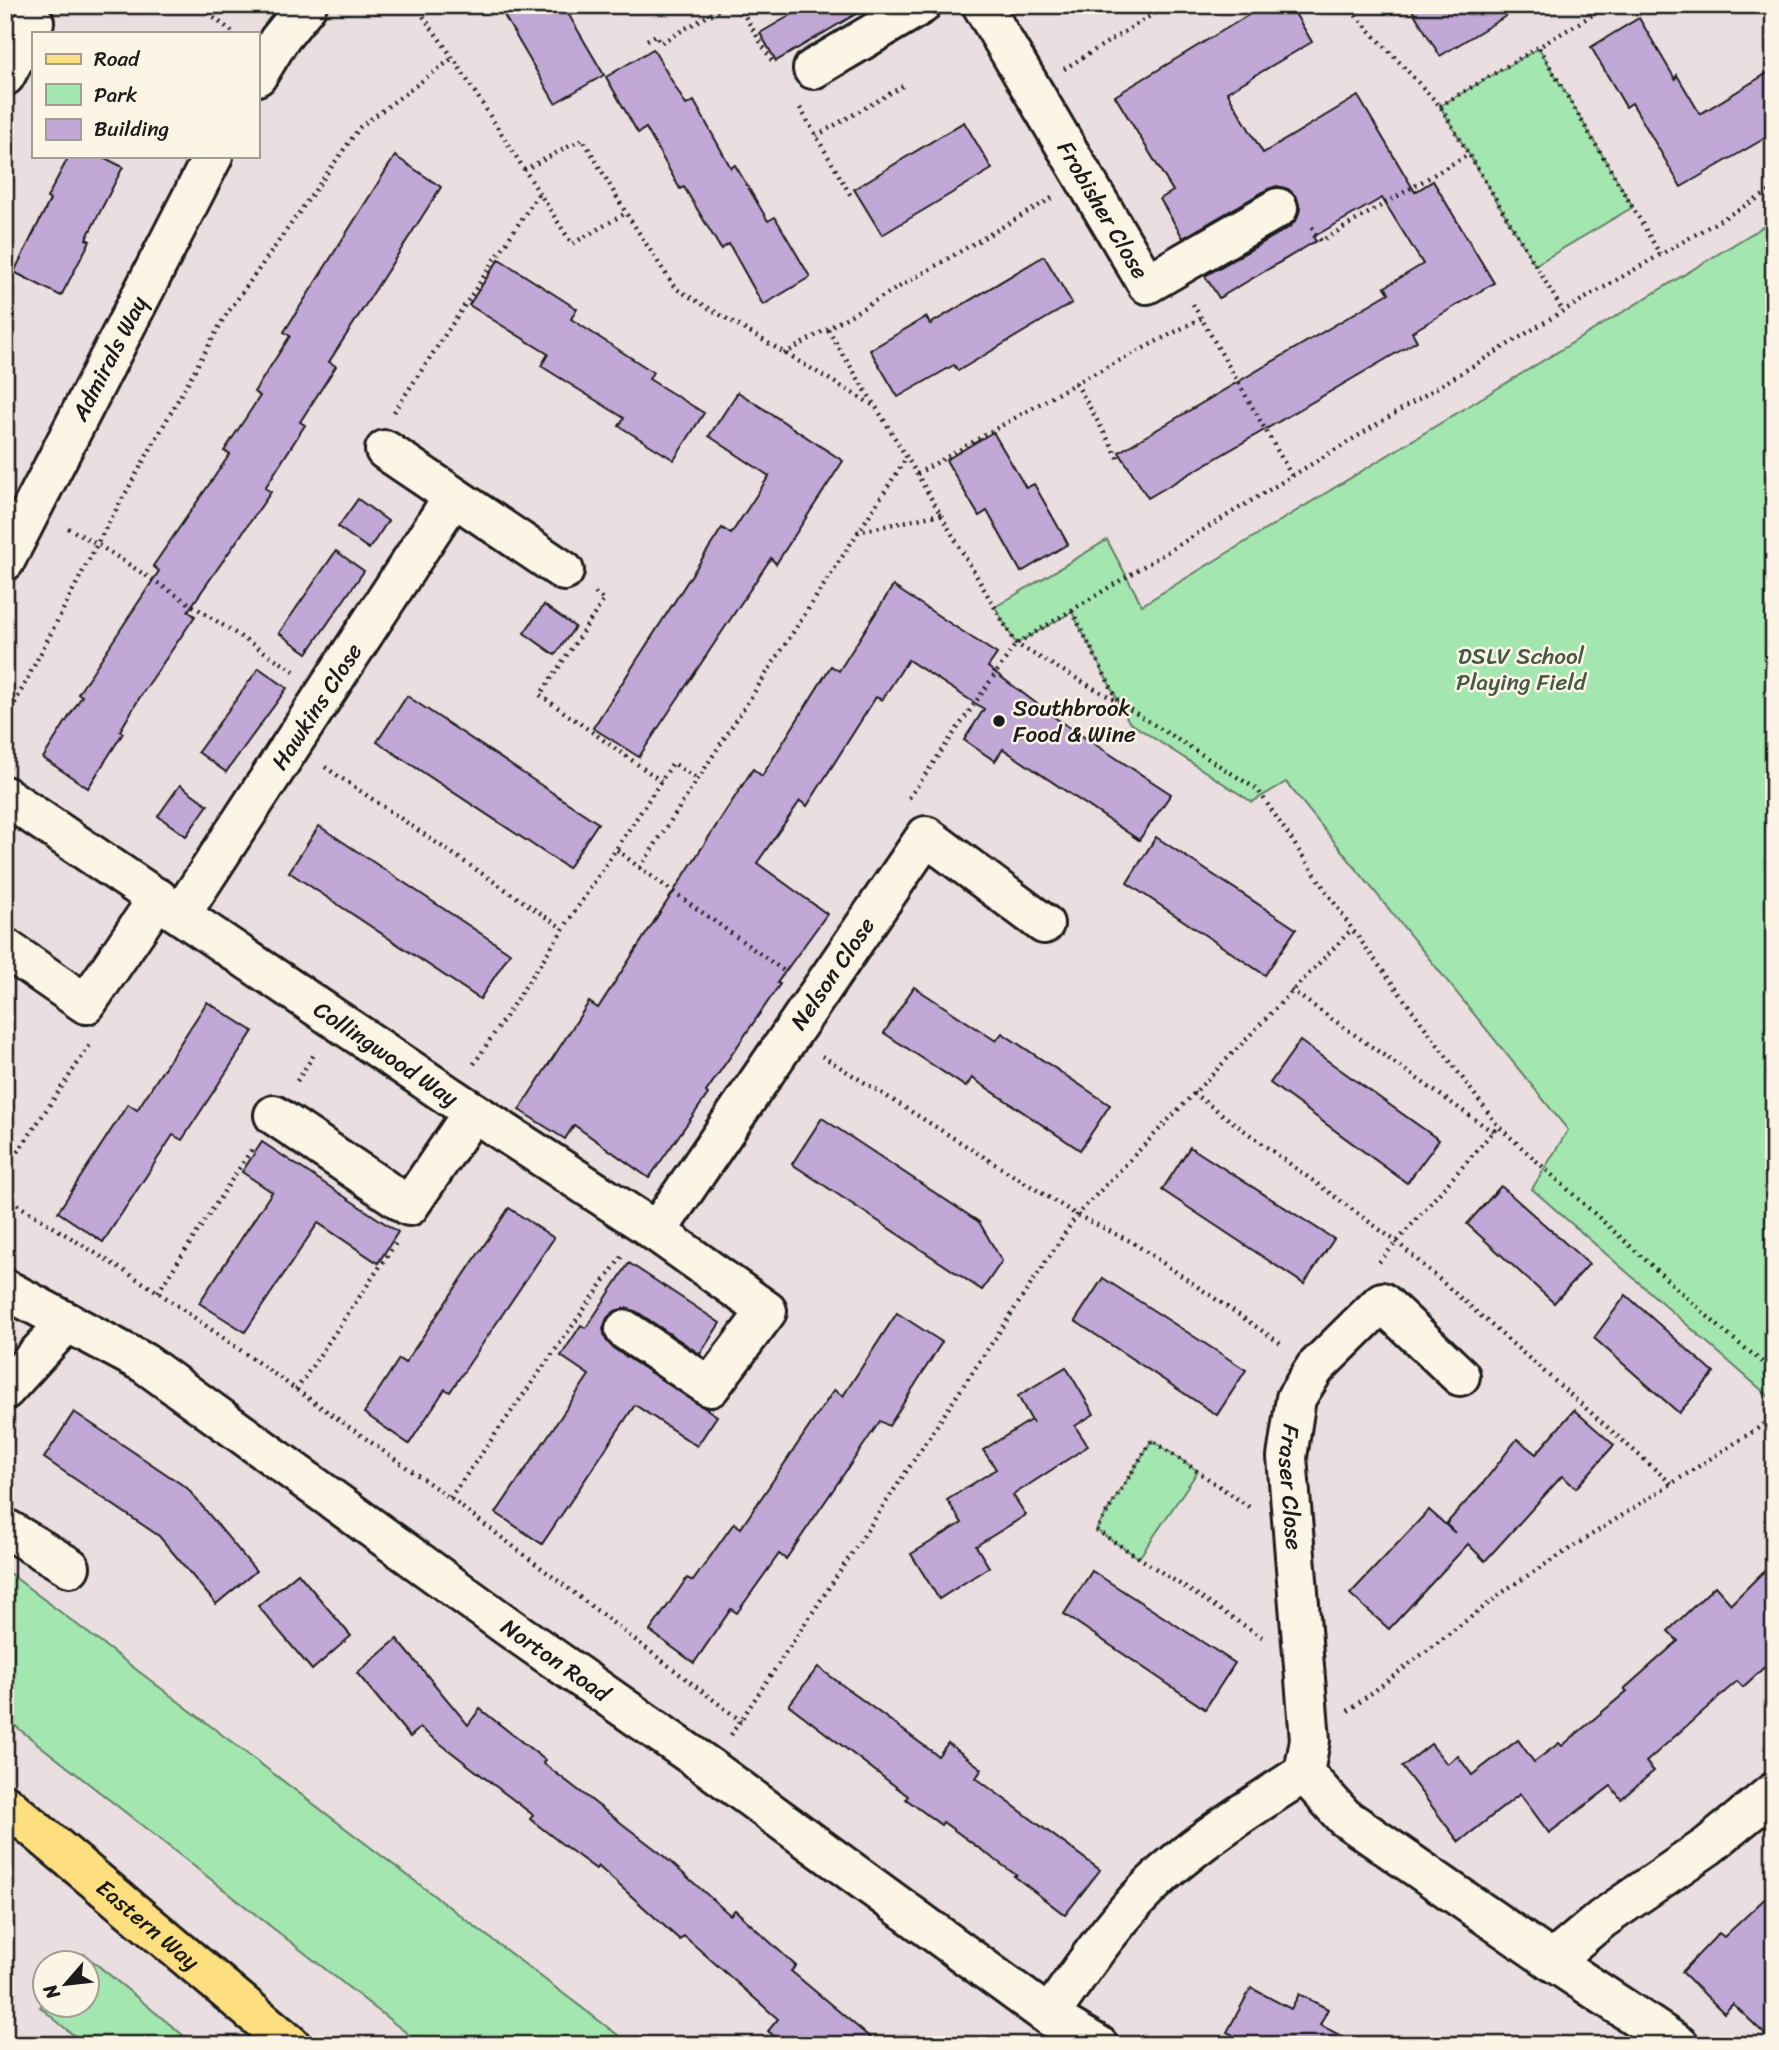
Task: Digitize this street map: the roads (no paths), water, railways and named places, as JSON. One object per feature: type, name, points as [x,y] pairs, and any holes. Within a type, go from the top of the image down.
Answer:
[{"type":"main road","name":"Eastern Way","points":[[5,1804],[291,2045]]},
{"type":"street","points":[[259,73],[279,40],[307,5]]},
{"type":"street","points":[[813,69],[921,5]]},
{"type":"street","name":"Frobisher Close","points":[[982,5],[1083,180],[1147,284],[1278,208]]},
{"type":"street","points":[[5,76],[34,22]]},
{"type":"street","name":"Admirals Way","points":[[5,561],[18,502],[212,158]]},
{"type":"street","points":[[384,450],[564,571]]},
{"type":"street","name":"Hawkins Close","points":[[5,948],[86,1004],[169,906],[292,745],[453,497]]},
{"type":"street","name":"Collingwood Way","points":[[5,796],[463,1105],[651,1228],[767,1311],[710,1387],[625,1330]]},
{"type":"street","name":"Nelson Close","points":[[651,1228],[789,1035],[926,836],[1044,924]]},
{"type":"street","points":[[274,1115],[409,1206],[463,1105]]},
{"type":"street","name":"Norton Road","points":[[5,1289],[144,1363],[510,1628],[710,1768],[1049,2016],[1098,2045]]},
{"type":"street","name":"Fraser Close","points":[[1307,1756],[1304,1664],[1287,1457],[1296,1398],[1315,1368],[1382,1302],[1460,1376]]},
{"type":"street","points":[[5,1390],[67,1322]]},
{"type":"street","points":[[5,1528],[70,1567]]},
{"type":"street","points":[[1049,2016],[1101,1942],[1163,1874],[1230,1822],[1307,1756],[1345,1817],[1552,1961],[1679,2045]]},
{"type":"street","points":[[1552,1961],[1602,1919],[1708,1846],[1774,1792]]},
{"type":"place","name":"Southbrook Food & Wine","points":[[999,721]]},
{"type":"park label","name":"DSLV School Playing Field","points":[[1521,669]]}]
